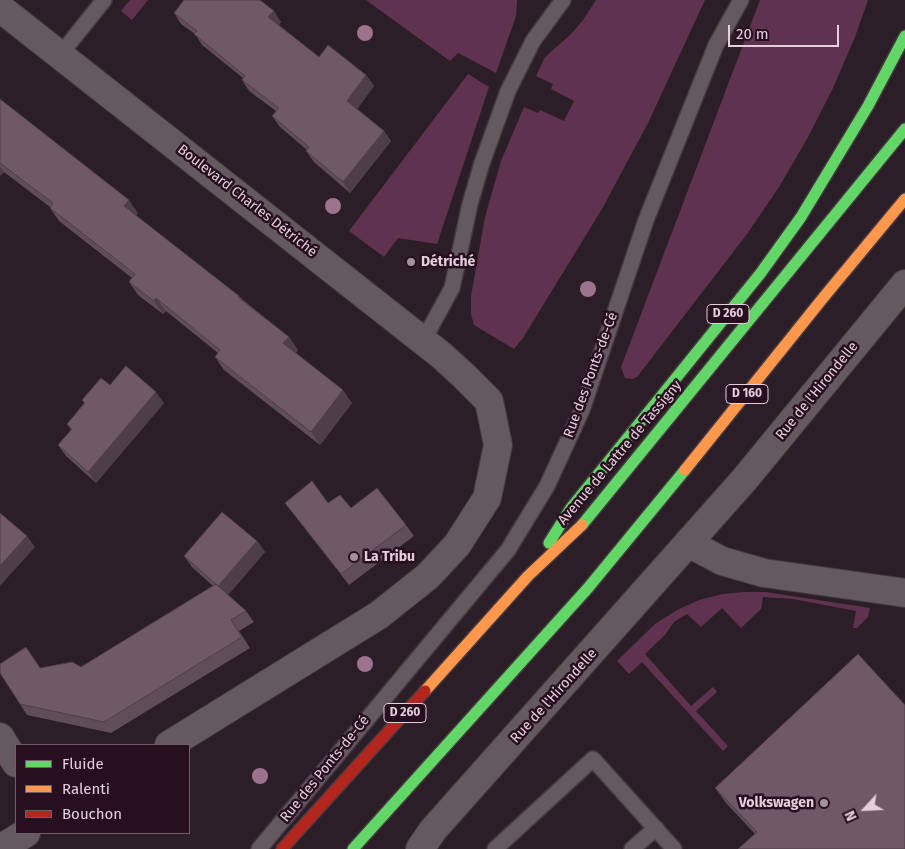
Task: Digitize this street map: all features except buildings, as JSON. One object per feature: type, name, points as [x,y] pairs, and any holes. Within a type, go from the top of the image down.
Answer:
[{"type":"main road","name":"D 260","points":[[528,576],[571,508],[760,274],[801,217],[868,106],[905,36]]},
{"type":"main road","name":"Avenue de Lattre de Tassigny","points":[[282,849],[528,576],[586,522],[905,129]]},
{"type":"main road","name":"D 160","points":[[353,849],[588,588],[905,199]]},
{"type":"street","name":"Boulevard Charles Détriché","points":[[0,8],[423,341],[463,375],[489,401],[498,444],[487,498],[457,545],[428,576],[379,615],[170,744]]},
{"type":"street","name":"Rue de l'Hirondelle","points":[[420,849],[433,830],[744,480],[905,284]]},
{"type":"street","points":[[688,543],[722,561],[756,571],[905,593]]},
{"type":"street","points":[[0,737],[15,761]]},
{"type":"street","points":[[0,849],[24,834]]},
{"type":"lane","points":[[60,55],[104,0]]},
{"type":"lane","points":[[423,341],[452,288],[468,213],[482,163],[508,91],[533,41],[563,0]]},
{"type":"lane","name":"Rue des Ponts-de-Cé","points":[[259,849],[508,550],[547,486],[582,410],[650,211],[716,45],[741,0]]},
{"type":"lane","points":[[495,849],[593,759],[674,849]]},
{"type":"lane","points":[[632,849],[656,828]]},
{"type":"shaded area","points":[[130,0],[148,0],[132,20],[121,11]]},
{"type":"shaded area","points":[[366,0],[517,0],[517,4],[516,16],[496,73],[458,53],[450,61]]},
{"type":"shaded area","points":[[596,0],[705,0],[648,123],[602,209],[523,338],[514,349],[474,325],[471,314],[471,296],[485,217],[501,161],[524,107],[538,113],[540,110],[564,121],[574,101],[551,89],[553,84],[536,76],[545,57],[571,34]]},
{"type":"shaded area","points":[[760,0],[868,0],[855,37],[833,88],[807,139],[779,187],[747,234],[637,377],[632,379],[625,378],[621,367]]},
{"type":"shaded area","points":[[468,74],[489,87],[437,244],[398,238],[384,257],[349,231]]},
{"type":"shaded area","points":[[766,592],[870,608],[868,617],[857,628],[853,628],[856,611],[793,599],[763,597],[761,609],[741,628],[722,608],[701,627],[687,614],[674,622],[665,635],[645,654],[691,706],[713,687],[717,692],[696,711],[728,746],[723,751],[642,662],[629,674],[617,661],[655,624],[677,610],[699,600],[723,594]]},
{"type":"traffic: fast","points":[[549,543],[571,508],[760,274],[801,217],[868,106],[905,36]]},
{"type":"traffic: fast","points":[[582,525],[905,129]]},
{"type":"traffic: fast","points":[[353,849],[588,588],[685,470]]},
{"type":"traffic: slow","points":[[685,470],[905,199]]},
{"type":"traffic: slow","points":[[425,691],[528,576],[582,525]]},
{"type":"traffic: jam","points":[[282,849],[425,691]]},
{"type":"place","name":"Détriché","points":[[411,262]]},
{"type":"place","name":"La Tribu","points":[[354,557]]},
{"type":"place","name":"Volkswagen","points":[[824,803]]}]
